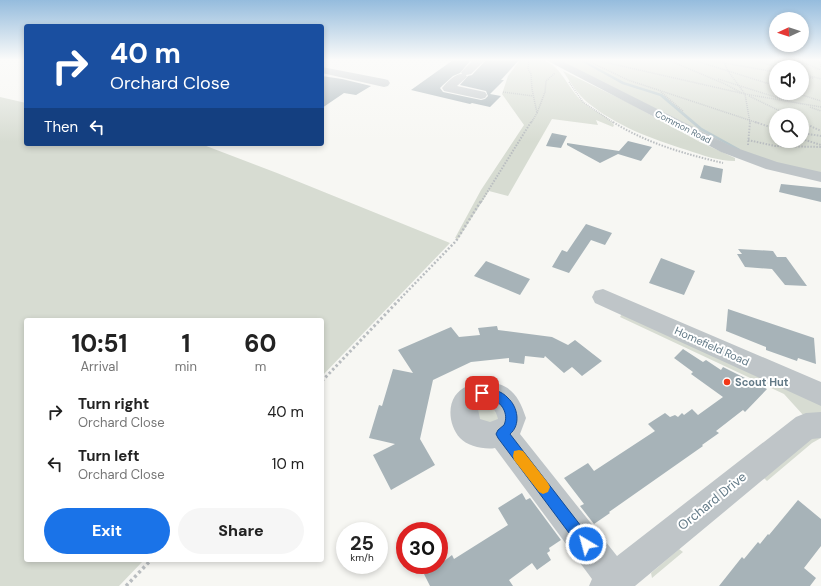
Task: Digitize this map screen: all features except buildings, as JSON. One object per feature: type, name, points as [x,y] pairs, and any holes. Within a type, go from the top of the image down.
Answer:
[{"type":"street","points":[[449,87],[481,95]]},
{"type":"street","name":"Common Road","points":[[602,87],[708,141],[750,153],[772,166],[813,176]]},
{"type":"street","points":[[813,176],[821,194]]},
{"type":"street","name":"Homefield Road","points":[[603,297],[821,394]]},
{"type":"street","name":"Orchard Drive","points":[[610,583],[806,426],[821,425]]},
{"type":"street","points":[[502,434],[610,583]]},
{"type":"path","points":[[532,87],[537,113]]},
{"type":"path","points":[[324,379],[456,241],[537,113],[545,87]]},
{"type":"path","points":[[572,87],[582,101],[623,129],[664,146],[717,162],[735,165],[750,153],[748,140],[750,121],[746,94],[741,87]]},
{"type":"path","points":[[649,87],[769,127]]},
{"type":"path","points":[[716,87],[803,105],[821,107]]},
{"type":"path","points":[[732,87],[774,108]]},
{"type":"path","points":[[744,87],[821,111]]},
{"type":"path","points":[[660,91],[684,112]]},
{"type":"path","points":[[503,92],[533,96]]},
{"type":"path","points":[[809,97],[821,100]]},
{"type":"path","points":[[809,125],[821,131]]},
{"type":"path","points":[[809,134],[821,136]]},
{"type":"path","points":[[748,140],[775,146],[821,146]]},
{"type":"path","points":[[809,142],[821,146]]},
{"type":"path","points":[[126,586],[149,562]]},
{"type":"shaded area","points":[[504,87],[570,87],[582,101],[611,121],[614,125],[613,127],[596,120],[598,125],[552,119],[508,196],[489,191],[458,239],[455,238],[481,190],[524,125],[502,94]]},
{"type":"shaded area","points":[[574,87],[597,87],[627,102],[700,142],[735,158],[735,161],[716,159],[698,154],[635,131],[598,111]]},
{"type":"shaded area","points":[[612,87],[769,87],[769,100],[809,100],[809,87],[821,87],[821,174],[753,157]]},
{"type":"shaded area","points":[[0,97],[24,103],[24,146],[206,146],[450,243],[324,374],[324,318],[24,318],[24,562],[142,562],[119,586],[0,586]]},
{"type":"shaded area","points":[[624,310],[821,399],[821,416],[804,416],[784,394],[620,317]]},
{"type":"shaded area","points":[[490,402],[501,419],[482,425],[474,411],[476,408]]},
{"type":"shaded area","points":[[821,434],[821,438],[812,443],[767,481],[764,478],[808,440]]},
{"type":"shaded area","points":[[679,549],[683,552],[652,578],[651,573]]},
{"type":"waterway","points":[[637,87],[661,95],[701,129],[738,149]]},
{"type":"slow traffic","points":[[519,456],[543,487]]},
{"type":"place","name":"Scout Hut","points":[[727,382]]},
{"type":"route","points":[[482,393],[490,393],[498,396],[509,407],[512,414],[511,422],[508,429],[502,434],[586,544]]}]
